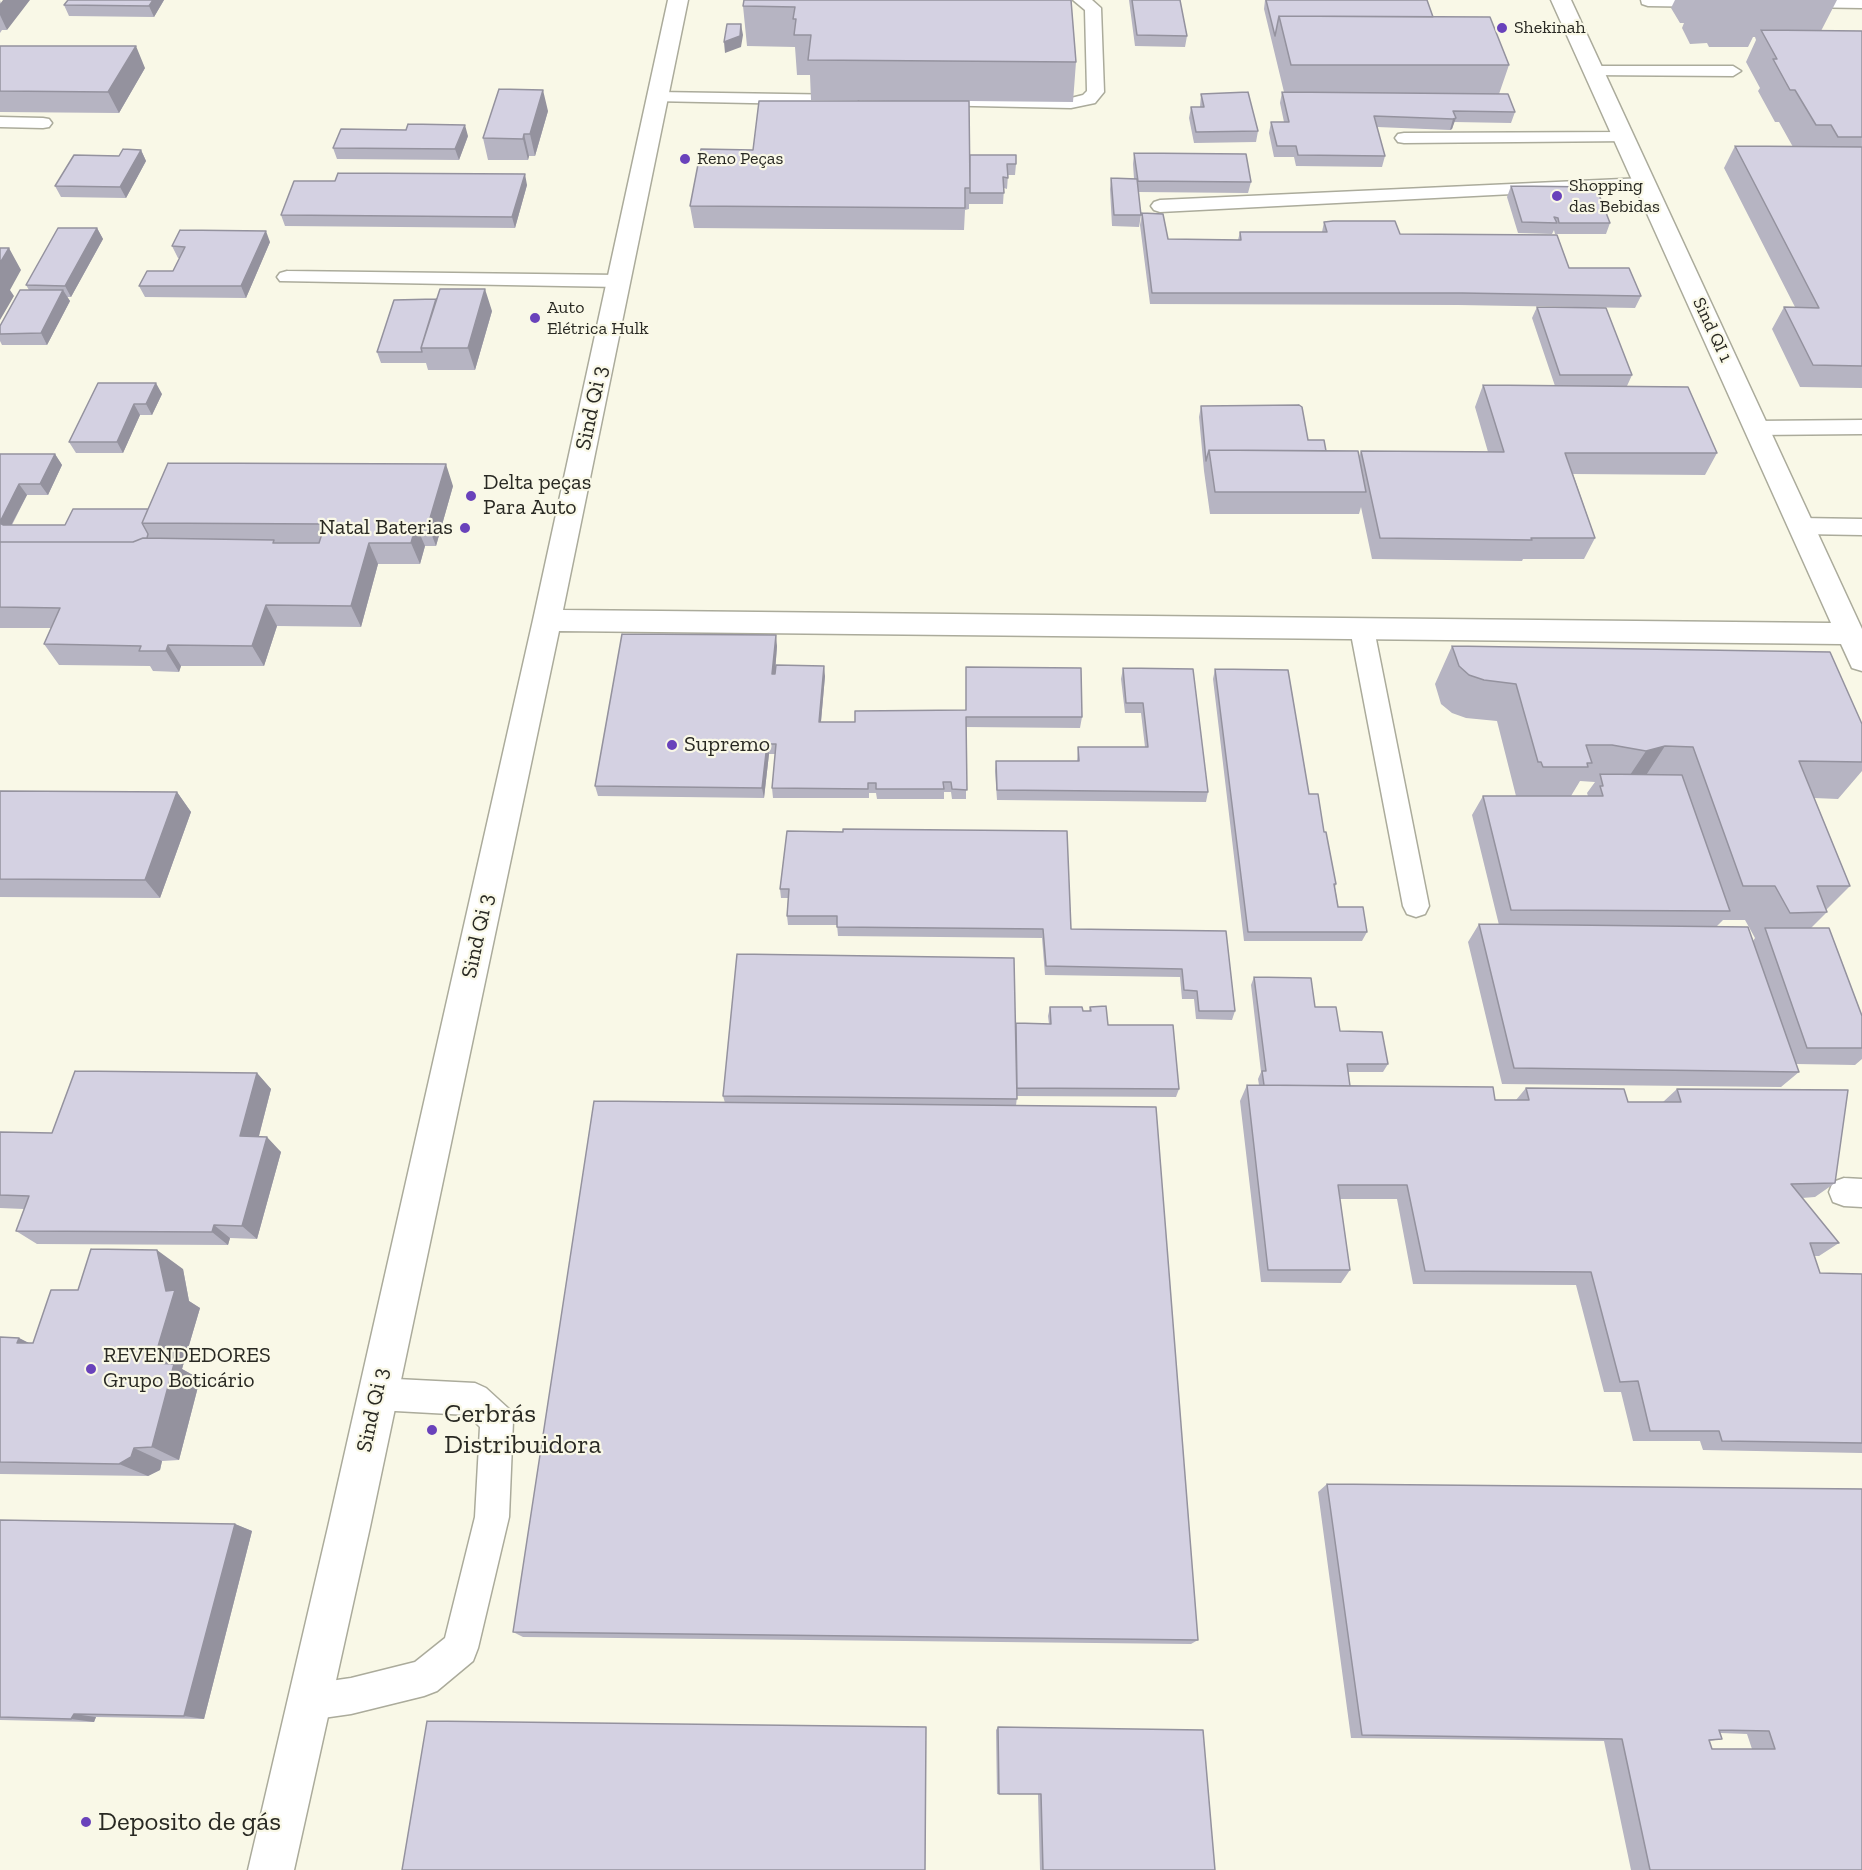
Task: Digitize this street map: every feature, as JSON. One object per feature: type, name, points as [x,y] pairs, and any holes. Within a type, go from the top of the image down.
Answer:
[{"type":"street","name":"Sind Qi 3","points":[[271,1870],[547,620],[678,0]]},
{"type":"street","name":"Sind QI 1","points":[[1561,0],[1862,660]]},
{"type":"street","points":[[547,620],[1850,634]]},
{"type":"lane","points":[[918,101],[1071,103],[1089,99],[1096,92],[1093,8],[1081,0]]},
{"type":"lane","points":[[1648,1],[1731,2]]},
{"type":"lane","points":[[1779,2],[1862,3]]},
{"type":"lane","points":[[1593,71],[1733,71]]},
{"type":"lane","points":[[658,97],[871,100]]},
{"type":"lane","points":[[0,122],[43,123]]},
{"type":"lane","points":[[1404,138],[1624,137]]},
{"type":"lane","points":[[1160,206],[1644,183]]},
{"type":"lane","points":[[286,277],[619,281]]},
{"type":"lane","points":[[1756,428],[1862,427]]},
{"type":"lane","points":[[1801,526],[1862,527]]},
{"type":"lane","points":[[1362,629],[1416,906]]},
{"type":"lane","points":[[309,1701],[351,1696],[424,1678],[460,1648],[492,1517],[497,1421],[475,1399],[377,1394]]},
{"type":"building","points":[[68,0],[153,0],[149,6],[64,5]]},
{"type":"building","points":[[744,0],[1071,0],[1076,62],[808,60],[811,35],[794,35],[795,7],[743,6]]},
{"type":"building","points":[[1132,0],[1180,0],[1187,36],[1137,35]]},
{"type":"building","points":[[1266,0],[1427,0],[1433,17],[1279,16],[1275,36]]},
{"type":"building","points":[[1279,16],[1490,17],[1509,65],[1291,65]]},
{"type":"building","points":[[727,24],[741,24],[740,36],[724,42]]},
{"type":"building","points":[[1761,30],[1862,31],[1862,137],[1838,137],[1831,125],[1816,125],[1795,90],[1790,90],[1773,59],[1777,59]]},
{"type":"building","points":[[0,46],[136,46],[108,92],[0,91]]},
{"type":"building","points":[[499,89],[543,90],[530,134],[524,134],[523,139],[483,138]]},
{"type":"building","points":[[1248,92],[1258,131],[1196,132],[1191,107],[1204,107],[1201,94]]},
{"type":"building","points":[[1282,92],[1508,94],[1515,112],[1453,111],[1456,118],[1453,119],[1374,116],[1385,156],[1298,155],[1296,146],[1277,146],[1271,122],[1289,122]]},
{"type":"building","points":[[759,101],[969,101],[970,188],[965,188],[965,208],[690,206],[701,149],[753,150]]},
{"type":"building","points":[[408,124],[465,125],[455,149],[333,148],[341,129],[406,130]]},
{"type":"building","points":[[1735,146],[1862,147],[1862,366],[1813,365],[1784,307],[1819,308]]},
{"type":"building","points":[[123,149],[141,150],[120,187],[55,186],[74,155],[119,156]]},
{"type":"building","points":[[1134,153],[1246,154],[1251,182],[1138,181]]},
{"type":"building","points":[[970,155],[1016,155],[1016,164],[1007,164],[1008,178],[1003,177],[1004,193],[970,193]]},
{"type":"building","points":[[338,173],[525,174],[512,217],[281,215],[294,181],[335,181]]},
{"type":"building","points":[[1111,178],[1137,179],[1141,215],[1114,215]]},
{"type":"building","points":[[1511,186],[1596,187],[1610,223],[1559,223],[1558,218],[1554,217],[1557,223],[1522,222]]},
{"type":"building","points":[[1142,213],[1163,214],[1168,239],[1241,240],[1240,232],[1327,232],[1324,222],[1333,221],[1395,221],[1400,234],[1557,235],[1569,268],[1629,268],[1641,296],[1462,293],[1152,293]]},
{"type":"building","points":[[58,228],[97,228],[65,286],[26,285]]},
{"type":"building","points":[[180,230],[266,231],[241,286],[139,286],[147,271],[173,271],[185,247],[172,246]]},
{"type":"building","points":[[0,248],[9,248],[0,263]]},
{"type":"building","points":[[440,289],[485,289],[468,348],[421,348]]},
{"type":"building","points":[[20,290],[63,290],[41,333],[0,334],[0,326]]},
{"type":"building","points":[[436,299],[421,348],[422,352],[377,352],[394,300]]},
{"type":"building","points":[[1537,307],[1606,308],[1632,375],[1560,375]]},
{"type":"building","points":[[98,383],[156,383],[146,404],[134,404],[117,442],[69,442]]},
{"type":"building","points":[[1483,385],[1688,387],[1717,453],[1565,453],[1595,538],[1531,538],[1532,540],[1380,538],[1361,451],[1504,452]]},
{"type":"building","points":[[1299,405],[1302,407],[1308,440],[1324,440],[1326,451],[1209,450],[1206,461],[1201,406]]},
{"type":"building","points":[[1209,450],[1358,451],[1366,492],[1215,492]]},
{"type":"building","points":[[0,454],[55,454],[40,484],[19,484],[0,522]]},
{"type":"building","points":[[168,463],[446,464],[428,525],[416,525],[411,543],[369,543],[351,606],[266,605],[252,646],[168,645],[166,651],[139,651],[141,646],[44,644],[60,608],[0,607],[0,542],[133,542],[143,538],[319,543],[325,524],[142,523]]},
{"type":"building","points":[[73,509],[148,509],[142,523],[148,534],[147,538],[133,542],[0,542],[0,523],[3,525],[65,525]]},
{"type":"building","points":[[622,634],[776,635],[772,674],[775,674],[776,665],[824,666],[819,722],[855,722],[855,711],[966,710],[966,667],[1081,668],[1082,717],[966,717],[967,790],[952,789],[951,782],[943,782],[944,789],[876,789],[876,783],[868,783],[868,789],[772,788],[776,744],[767,744],[762,788],[595,786]]},
{"type":"building","points":[[1452,646],[1830,652],[1862,724],[1862,762],[1799,761],[1850,886],[1817,886],[1827,912],[1790,913],[1775,886],[1743,886],[1693,747],[1665,746],[1646,751],[1612,745],[1586,745],[1592,763],[1587,763],[1588,767],[1543,767],[1541,762],[1538,762],[1516,684],[1484,680],[1469,675],[1459,666]]},
{"type":"building","points":[[1123,668],[1193,669],[1208,792],[997,790],[996,761],[1079,761],[1078,747],[1148,747],[1143,703],[1126,703]]},
{"type":"building","points":[[1215,669],[1288,670],[1309,794],[1318,794],[1336,884],[1334,884],[1338,907],[1363,907],[1367,932],[1248,932]]},
{"type":"building","points":[[1600,774],[1682,775],[1730,911],[1511,910],[1483,796],[1603,796]]},
{"type":"building","points":[[0,791],[177,792],[145,880],[0,879]]},
{"type":"building","points":[[843,829],[1067,831],[1071,929],[1226,931],[1235,1011],[1199,1011],[1197,991],[1184,990],[1182,969],[1046,966],[1043,929],[837,927],[837,916],[787,916],[789,889],[780,889],[787,831],[843,832]]},
{"type":"building","points":[[1479,924],[1748,927],[1799,1072],[1514,1068]]},
{"type":"building","points":[[1765,928],[1829,928],[1862,1016],[1862,1048],[1807,1048]]},
{"type":"building","points":[[737,954],[1014,958],[1017,1099],[723,1096]]},
{"type":"building","points":[[1254,977],[1311,978],[1315,1007],[1336,1007],[1340,1031],[1382,1032],[1388,1064],[1347,1064],[1350,1086],[1264,1085],[1262,1071],[1266,1071]]},
{"type":"building","points":[[1106,1006],[1108,1025],[1173,1025],[1179,1089],[1017,1088],[1016,1023],[1051,1024],[1050,1007],[1082,1007],[1083,1011],[1091,1011],[1090,1007]]},
{"type":"building","points":[[75,1071],[257,1073],[240,1136],[267,1137],[242,1226],[214,1225],[212,1232],[16,1231],[29,1196],[0,1195],[0,1132],[52,1133]]},
{"type":"building","points":[[1247,1085],[1493,1087],[1495,1100],[1529,1100],[1526,1088],[1624,1089],[1628,1102],[1681,1102],[1677,1089],[1848,1090],[1835,1183],[1791,1184],[1839,1243],[1810,1243],[1820,1273],[1862,1274],[1862,1443],[1722,1441],[1719,1431],[1650,1431],[1638,1381],[1620,1382],[1591,1272],[1425,1271],[1407,1185],[1338,1185],[1350,1270],[1268,1270]]},
{"type":"building","points":[[594,1101],[1156,1107],[1198,1640],[513,1632]]},
{"type":"building","name":"REVENDEDORES Grupo Boticário","points":[[91,1249],[157,1250],[166,1291],[175,1290],[153,1363],[174,1364],[152,1447],[134,1448],[131,1457],[119,1464],[0,1462],[0,1337],[19,1338],[17,1343],[33,1343],[51,1290],[78,1290]]},
{"type":"building","points":[[1327,1484],[1862,1489],[1862,1870],[1650,1870],[1622,1739],[1362,1735]],"holes":[[[1719,1730],[1769,1731],[1775,1749],[1712,1749],[1709,1740],[1722,1739]]]},
{"type":"building","points":[[0,1520],[235,1524],[184,1716],[74,1714],[71,1719],[0,1717]]},
{"type":"building","points":[[427,1721],[926,1727],[925,1870],[402,1870]]},
{"type":"building","points":[[998,1727],[1203,1730],[1215,1870],[1043,1870],[1041,1794],[999,1794]]},
{"type":"place","name":"Shekinah","points":[[1502,28]]},
{"type":"place","name":"Reno Peças","points":[[685,159]]},
{"type":"place","name":"Shopping das Bebidas","points":[[1557,196]]},
{"type":"place","name":"Auto Elétrica Hulk","points":[[535,318]]},
{"type":"place","name":"Delta peças Para Auto","points":[[471,496]]},
{"type":"place","name":"Natal Baterias","points":[[465,528]]},
{"type":"place","name":"Supremo","points":[[672,745]]},
{"type":"place","name":"REVENDEDORES Grupo Boticário","points":[[91,1369]]},
{"type":"place","name":"Cerbrás Distribuidora","points":[[432,1430]]},
{"type":"place","name":"Deposito de gás","points":[[86,1822]]}]
